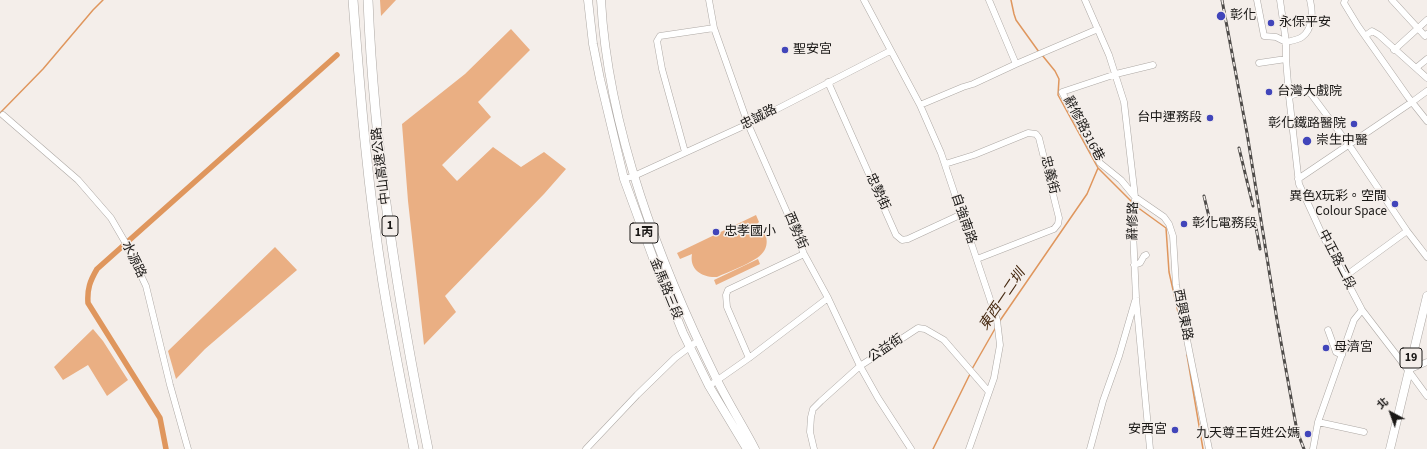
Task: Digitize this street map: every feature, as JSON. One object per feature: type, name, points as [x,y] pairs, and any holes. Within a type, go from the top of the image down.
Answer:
[{"type":"highway","name":"中山高速公路","points":[[353,0],[357,60],[374,216],[383,282],[414,449]]},
{"type":"highway","name":"中山高速公路","points":[[368,0],[370,54],[386,200],[410,362],[428,449]]},
{"type":"main road","name":"金馬路三段","points":[[588,0],[593,44],[600,79],[624,179],[664,289],[709,386],[747,449]]},
{"type":"main road","name":"金馬路三段","points":[[601,0],[602,21],[610,77],[634,176],[666,266],[718,381],[755,449]]},
{"type":"main road","name":"19","points":[[1390,449],[1427,296]]},
{"type":"street","name":"西勢街","points":[[709,0],[714,28],[748,124],[804,254],[828,298],[860,366],[878,398],[911,449]]},
{"type":"street","name":"自強南路","points":[[864,0],[920,105],[945,164],[997,320],[1000,345],[994,378],[969,449]]},
{"type":"street","points":[[989,0],[1016,64]]},
{"type":"street","name":"辭修路","points":[[1085,0],[1116,74],[1124,102],[1134,202],[1133,231],[1136,298],[1150,449]]},
{"type":"street","points":[[1257,0],[1264,36],[1276,37],[1286,42],[1302,37],[1308,29],[1311,20],[1310,0]]},
{"type":"street","name":"中正路二段","points":[[1280,0],[1286,42],[1289,96],[1299,184],[1321,232],[1362,310],[1427,396]]},
{"type":"street","points":[[1345,0],[1344,3],[1365,36],[1427,121]]},
{"type":"street","points":[[1392,0],[1425,36],[1427,34]]},
{"type":"street","points":[[1394,50],[1427,20]]},
{"type":"street","points":[[685,152],[662,69],[656,41],[660,36],[714,28]]},
{"type":"street","points":[[920,105],[963,86],[973,84],[1098,29]]},
{"type":"street","points":[[1365,36],[1372,31],[1379,35],[1427,78]]},
{"type":"street","name":"忠誠路","points":[[624,179],[634,176],[748,124],[890,51]]},
{"type":"street","points":[[1259,63],[1286,58]]},
{"type":"street","points":[[1416,68],[1427,59]]},
{"type":"street","name":"辭修路316巷","points":[[1134,202],[1121,180],[1100,162],[1062,92],[1116,74],[1153,65]]},
{"type":"street","name":"忠勢街","points":[[828,82],[896,235],[902,240],[908,239],[962,214]]},
{"type":"street","points":[[1298,179],[1412,102],[1427,90]]},
{"type":"street","points":[[1289,96],[1306,91],[1311,94],[1349,145],[1407,231],[1427,257]]},
{"type":"street","name":"水源路","points":[[2,115],[78,180],[111,218],[125,242],[146,286],[170,385],[188,449]]},
{"type":"street","name":"忠義街","points":[[945,164],[974,155],[1028,133],[1036,134],[1039,138],[1060,218],[1058,224],[1054,229],[977,259]]},
{"type":"street","name":"西興東路","points":[[1134,202],[1164,217],[1169,224],[1173,236],[1176,285],[1209,449]]},
{"type":"street","points":[[1344,277],[1407,231]]},
{"type":"street","points":[[749,358],[727,306],[726,295],[728,290],[804,254]]},
{"type":"street","points":[[1134,265],[1140,263],[1146,255]]},
{"type":"street","points":[[709,386],[718,381],[828,298]]},
{"type":"street","points":[[1090,449],[1103,401],[1119,356],[1136,298]]},
{"type":"street","points":[[1313,448],[1318,422],[1354,320],[1362,310]]},
{"type":"street","name":"公益街","points":[[814,449],[810,432],[813,410],[860,366],[918,328],[925,329],[944,340],[989,392]]},
{"type":"street","points":[[1328,330],[1336,352],[1342,356]]},
{"type":"street","points":[[586,449],[637,395],[675,358],[699,340]]},
{"type":"street","points":[[1408,370],[1427,362]]},
{"type":"street","points":[[1318,422],[1364,432]]},
{"type":"shaded area","points":[[380,0],[396,0],[381,16]]},
{"type":"shaded area","points":[[511,29],[530,50],[478,102],[491,117],[442,165],[457,181],[493,147],[521,167],[544,152],[566,169],[544,194],[445,296],[456,312],[424,345],[408,201],[402,124],[465,74]]},
{"type":"shaded area","points":[[756,215],[759,222],[757,224],[764,232],[767,241],[765,250],[762,254],[752,261],[717,277],[712,277],[702,274],[695,269],[692,254],[680,259],[677,253]]},
{"type":"shaded area","points":[[275,247],[297,270],[205,349],[176,379],[168,351]]},
{"type":"shaded area","points":[[758,259],[760,264],[716,285],[714,280]]},
{"type":"shaded area","points":[[93,329],[103,341],[128,380],[107,396],[88,365],[63,380],[54,367]]},
{"type":"waterway","points":[[0,113],[43,69],[103,0]]},
{"type":"waterway","points":[[1011,0],[1016,20],[1039,52]]},
{"type":"waterway","points":[[166,449],[160,418],[88,303],[92,277],[97,269],[337,55]]},
{"type":"waterway","points":[[1042,55],[1055,71],[1059,79],[1058,95],[1098,168],[1133,203]]},
{"type":"waterway","name":"東西一二圳","points":[[999,322],[1087,194],[1098,168]]},
{"type":"waterway","points":[[1137,207],[1166,228],[1169,272],[1178,312]]},
{"type":"waterway","name":"東西一二圳","points":[[972,369],[996,327]]},
{"type":"waterway","points":[[1187,355],[1203,449]]},
{"type":"waterway","name":"東西一二圳","points":[[933,449],[971,372]]},
{"type":"railway","points":[[1222,0],[1247,133],[1277,320],[1297,431],[1304,449]]},
{"type":"railway","points":[[1239,148],[1253,206]]},
{"type":"railway","points":[[1204,196],[1209,217]]},
{"type":"railway","points":[[1255,222],[1260,249]]},
{"type":"place","name":"彰化","points":[[1221,16]]},
{"type":"place","name":"永保平安","points":[[1271,23]]},
{"type":"place","name":"聖安宮","points":[[785,50]]},
{"type":"place","name":"台灣大戲院","points":[[1269,92]]},
{"type":"place","name":"台中運務段","points":[[1210,118]]},
{"type":"place","name":"彰化鐵路醫院","points":[[1354,124]]},
{"type":"place","name":"崇生中醫","points":[[1307,141]]},
{"type":"place","name":"異色X玩彩。空間 Colour Space","points":[[1395,204]]},
{"type":"place","name":"彰化電務段","points":[[1184,224]]},
{"type":"place","name":"忠孝國小","points":[[716,232]]},
{"type":"place","name":"母濟宮","points":[[1326,348]]},
{"type":"place","name":"安西宮","points":[[1175,430]]},
{"type":"place","name":"九天尊王百姓公媽","points":[[1308,434]]}]
